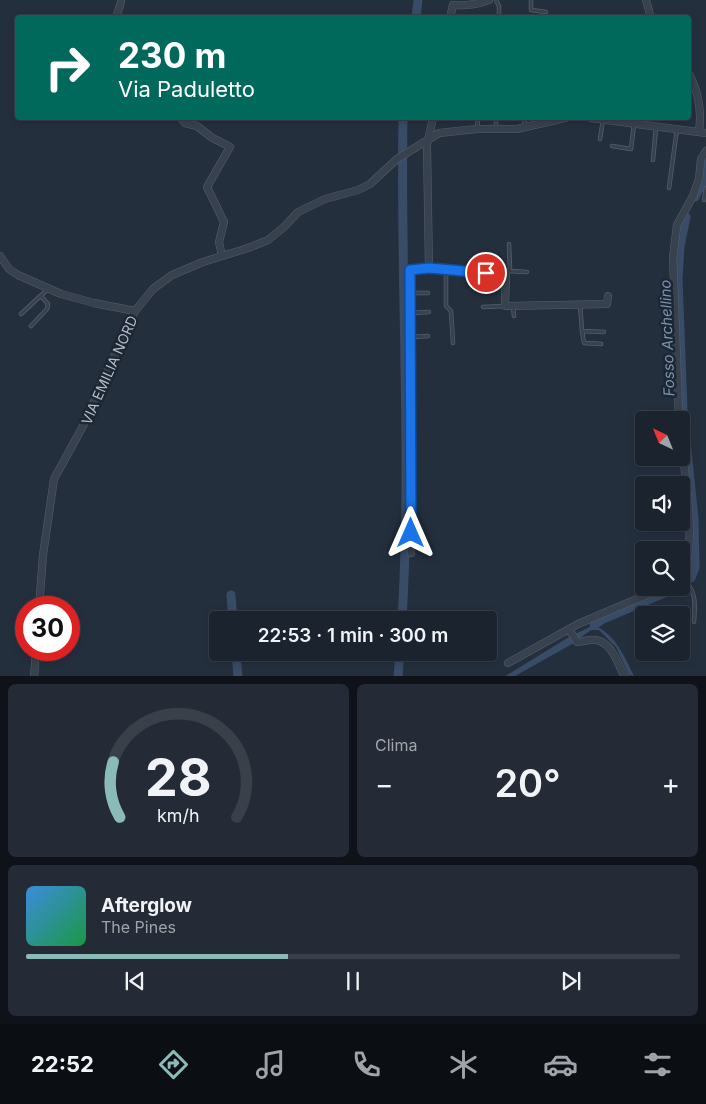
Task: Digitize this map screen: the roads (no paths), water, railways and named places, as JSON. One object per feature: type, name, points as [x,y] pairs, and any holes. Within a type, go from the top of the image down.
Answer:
[{"type":"street","points":[[451,15],[453,2],[466,6],[489,0]]},
{"type":"street","points":[[646,0],[650,15]]},
{"type":"street","points":[[117,15],[121,2]]},
{"type":"street","points":[[622,120],[639,122],[656,127],[703,132],[702,118],[691,78]]},
{"type":"street","points":[[183,120],[185,123],[197,126],[211,137],[230,147],[207,187],[224,222],[219,242],[222,256]]},
{"type":"street","points":[[429,268],[427,145],[433,120]]},
{"type":"street","name":"VIA EMILIA NORD","points":[[40,596],[43,555],[54,479],[83,426],[135,311],[152,289],[172,275],[268,240],[298,212],[325,199],[358,190],[370,184],[397,159],[439,133],[477,129],[524,128],[545,120]]},
{"type":"street","points":[[679,411],[673,257],[677,225],[693,196],[699,179],[701,159],[706,151]]},
{"type":"street","points":[[0,256],[9,269],[18,275],[49,288],[94,303],[135,311]]},
{"type":"street","points":[[411,553],[410,270],[429,268],[507,273],[505,306],[607,304],[608,296]]},
{"type":"street","points":[[684,466],[689,524],[689,541]]},
{"type":"street","points":[[508,663],[645,596]]},
{"type":"street","points":[[570,631],[577,642],[594,639],[600,640],[614,655],[625,676]]},
{"type":"street","points":[[34,676],[35,661]]},
{"type":"lane","points":[[496,0],[499,6],[499,15]]},
{"type":"lane","points":[[531,0],[530,10],[546,12]]},
{"type":"lane","points":[[477,129],[478,120]]},
{"type":"lane","points":[[496,120],[496,129]]},
{"type":"lane","points":[[524,128],[525,120]]},
{"type":"lane","points":[[600,139],[603,120]]},
{"type":"lane","points":[[612,146],[631,149],[639,122]]},
{"type":"lane","points":[[653,160],[656,127]]},
{"type":"lane","points":[[669,188],[677,129]]},
{"type":"lane","points":[[704,200],[706,188]]},
{"type":"lane","points":[[507,273],[510,268],[509,244]]},
{"type":"lane","points":[[446,270],[446,306],[451,311],[453,343]]},
{"type":"lane","points":[[507,273],[528,272]]},
{"type":"lane","points":[[21,314],[49,288]]},
{"type":"lane","points":[[410,293],[428,294]]},
{"type":"lane","points":[[31,326],[47,309],[48,304],[41,296]]},
{"type":"lane","points":[[580,304],[584,343],[601,344]]},
{"type":"lane","points":[[513,305],[514,316]]},
{"type":"lane","points":[[483,307],[505,306]]},
{"type":"lane","points":[[410,313],[429,312]]},
{"type":"lane","points":[[582,331],[604,332]]},
{"type":"lane","points":[[410,337],[428,336]]},
{"type":"lane","points":[[690,587],[695,599],[694,622]]},
{"type":"water","points":[[594,625],[602,629],[614,640],[634,676],[629,675],[616,647],[599,630],[591,630],[572,644],[515,676],[506,676],[569,637]]},
{"type":"waterway","points":[[416,15],[418,0]]},
{"type":"waterway","points":[[402,611],[406,495],[403,120]]},
{"type":"waterway","name":"Fosso Archellino","points":[[695,197],[702,183],[706,159]]},
{"type":"waterway","name":"Fosso Archellino","points":[[686,217],[680,246],[678,279],[683,410],[694,519],[695,567],[691,578]]},
{"type":"waterway","points":[[231,595],[232,611]]},
{"type":"waterway","name":"Fosso Archellino","points":[[594,625],[603,619],[657,596]]},
{"type":"waterway","points":[[237,661],[238,676]]},
{"type":"waterway","points":[[398,676],[399,661]]}]
